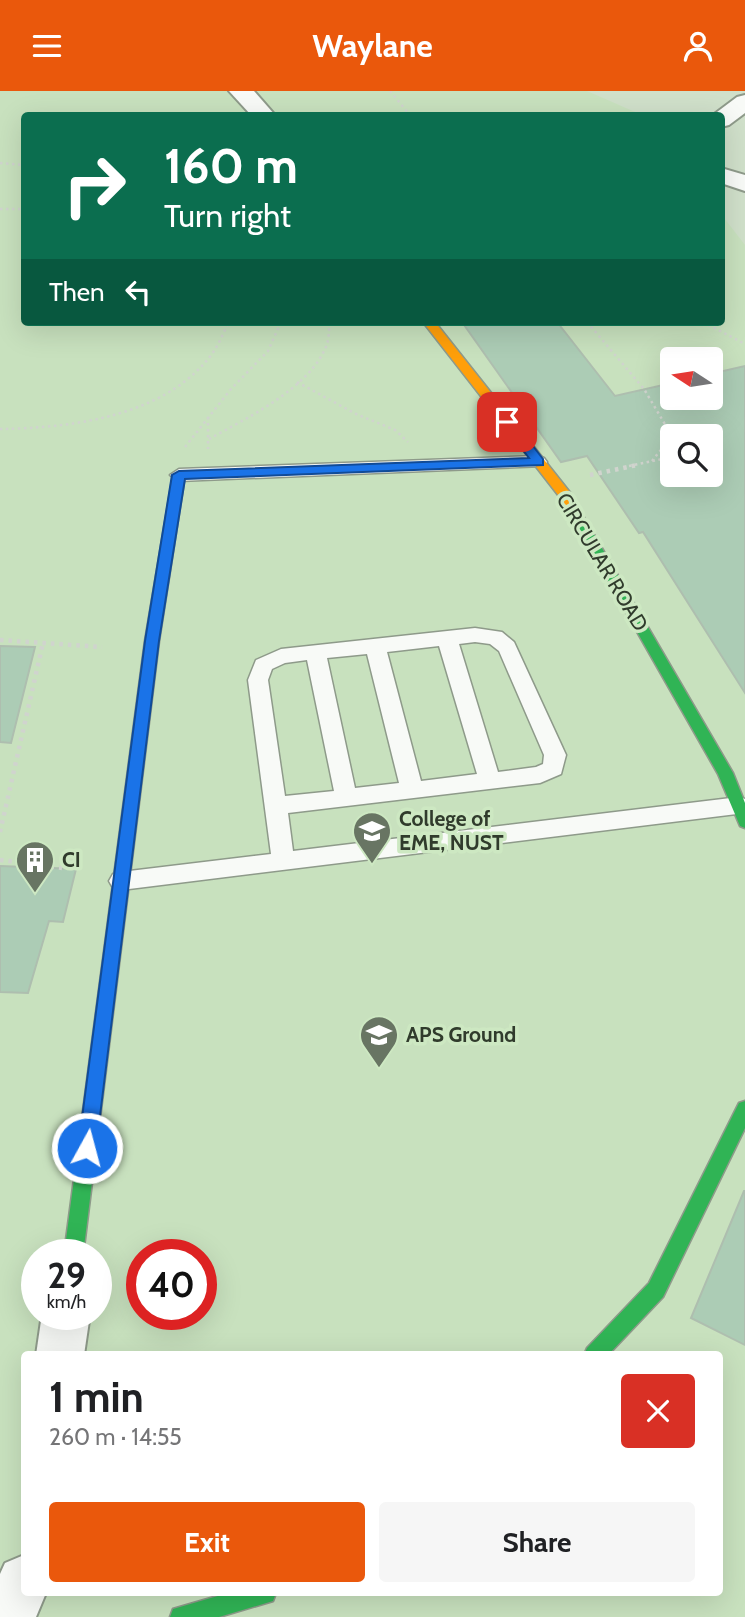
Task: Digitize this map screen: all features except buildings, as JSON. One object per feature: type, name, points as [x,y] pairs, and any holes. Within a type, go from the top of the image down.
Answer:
[{"type":"street","points":[[241,91],[260,112]]},
{"type":"street","points":[[725,117],[745,102]]},
{"type":"street","points":[[725,176],[745,183]]},
{"type":"street","name":"CIRCULAR ROAD","points":[[432,326],[567,498],[718,761],[742,814]]},
{"type":"street","points":[[75,1239],[152,641],[179,475]]},
{"type":"street","points":[[598,1351],[656,1290],[745,1109]]},
{"type":"street","points":[[61,1351],[64,1330]]},
{"type":"street","points":[[8,1617],[21,1589]]},
{"type":"street","points":[[181,1617],[257,1596]]},
{"type":"lane","points":[[179,475],[538,462]]},
{"type":"lane","points":[[276,806],[540,775],[553,768],[555,755],[507,647],[495,638],[475,635],[281,656],[263,665],[258,680],[283,862]]},
{"type":"lane","points":[[447,638],[490,781]]},
{"type":"lane","points":[[375,646],[412,790]]},
{"type":"lane","points":[[316,653],[346,797]]},
{"type":"lane","points":[[121,881],[742,814]]},
{"type":"path","points":[[390,91],[408,112]]},
{"type":"path","points":[[0,163],[21,165]]},
{"type":"path","points":[[0,209],[21,209]]},
{"type":"path","points":[[0,429],[39,430],[71,426],[102,418],[157,397],[199,368],[219,343],[227,326]]},
{"type":"path","points":[[179,475],[181,455],[189,440],[268,351],[279,326]]},
{"type":"path","points":[[209,439],[269,406],[305,375],[326,345],[329,326]]},
{"type":"path","points":[[590,326],[644,389],[665,424]]},
{"type":"path","points":[[711,326],[745,344]]},
{"type":"path","points":[[297,382],[356,414],[395,431],[435,466]]},
{"type":"path","points":[[651,461],[660,450]]},
{"type":"path","points":[[554,482],[660,459]]},
{"type":"path","points":[[0,640],[102,647]]},
{"type":"path","points":[[0,832],[43,643]]},
{"type":"path","points":[[0,860],[62,868]]},
{"type":"shaded area","name":"College of EME, NUST","points":[[0,91],[587,91],[635,112],[21,112],[21,326],[725,326],[725,219],[745,245],[745,1617],[0,1617]]},
{"type":"traffic: fast","points":[[75,1239],[152,641],[179,475]]},
{"type":"traffic: fast","points":[[576,514],[725,773],[745,822]]},
{"type":"traffic: fast","points":[[598,1351],[656,1290],[745,1109]]},
{"type":"traffic: fast","points":[[181,1617],[254,1596]]},
{"type":"traffic: slow","points":[[432,326],[567,498],[576,514]]},
{"type":"place","name":"College of EME, NUST","points":[[372,865]]},
{"type":"place","name":"CI","points":[[35,894]]},
{"type":"place","name":"APS Ground","points":[[379,1069]]},
{"type":"route","points":[[87,1148],[152,641],[179,475],[538,462],[507,422]]}]
